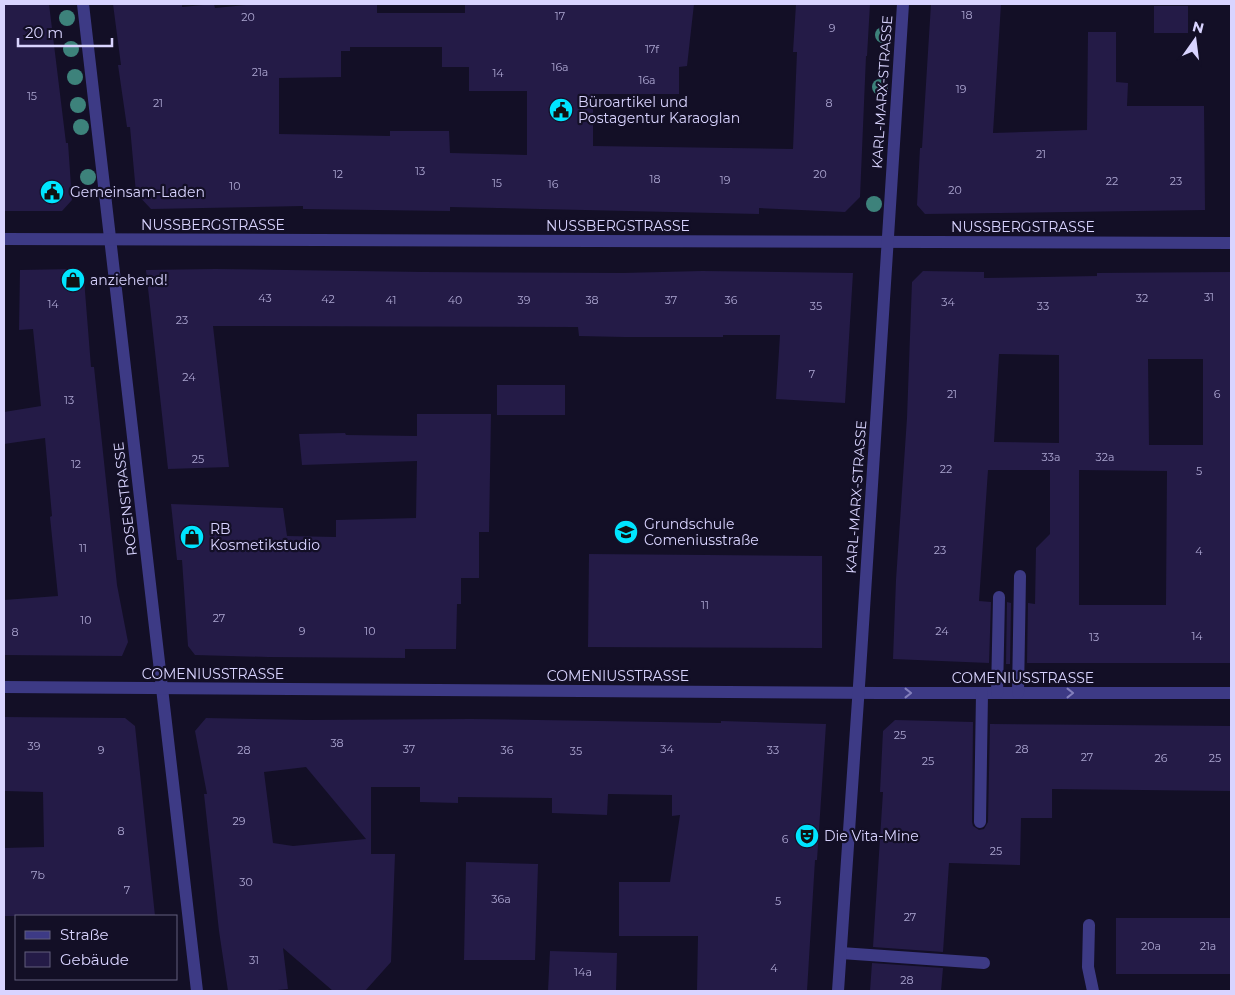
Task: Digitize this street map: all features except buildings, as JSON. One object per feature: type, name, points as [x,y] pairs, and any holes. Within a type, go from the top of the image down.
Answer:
[{"type":"street","name":"ROSENSTRASSE","points":[[83,4],[197,991]]},
{"type":"street","name":"KARL-MARX-STRASSE","points":[[838,991],[903,4]]},
{"type":"street","name":"NUSSBERGSTRASSE","points":[[4,239],[1231,243]]},
{"type":"street","points":[[1018,693],[1020,576]]},
{"type":"street","points":[[997,693],[999,597]]},
{"type":"street","name":"COMENIUSSTRASSE","points":[[4,687],[859,693],[1231,693]]},
{"type":"street","points":[[980,822],[982,693]]},
{"type":"street","points":[[1089,926],[1088,967],[1093,991]]},
{"type":"street","points":[[841,954],[984,963]]},
{"type":"place","name":"Büroartikel und Postagentur Karaoglan","points":[[561,110]]},
{"type":"place","name":"Gemeinsam-Laden","points":[[52,192]]},
{"type":"place","name":"anziehend!","points":[[73,280]]},
{"type":"place","name":"Grundschule Comeniusstraße","points":[[626,532]]},
{"type":"place","name":"RB Kosmetikstudio","points":[[192,537]]},
{"type":"place","name":"Die Vita-Mine","points":[[807,836]]}]
